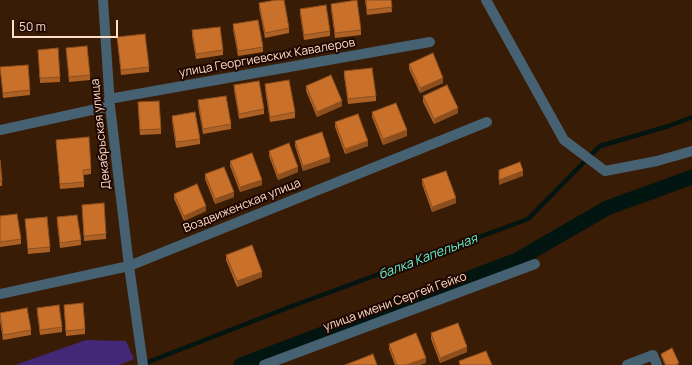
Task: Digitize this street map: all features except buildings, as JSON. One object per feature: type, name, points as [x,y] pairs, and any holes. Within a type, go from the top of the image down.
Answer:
[{"type":"street","name":"Декабрьская улица","points":[[103,0],[110,102],[142,362]]},
{"type":"street","points":[[486,0],[564,140],[605,171],[657,161],[692,152]]},
{"type":"street","name":"улица Георгиевских Кавалеров","points":[[0,130],[110,102],[430,42]]},
{"type":"street","name":"Воздвиженская улица","points":[[0,294],[129,266],[487,122]]},
{"type":"street","name":"улица имени Сергей Гейко","points":[[264,365],[535,264]]},
{"type":"street","points":[[627,365],[653,355],[657,365]]},
{"type":"shaded area","points":[[86,340],[126,341],[134,359],[119,365],[15,365]]},
{"type":"waterway","name":"балка Капельная","points":[[143,364],[287,308],[528,219],[600,146],[669,126],[692,117]]},
{"type":"waterway","points":[[241,365],[517,260],[607,208],[692,177]]}]
